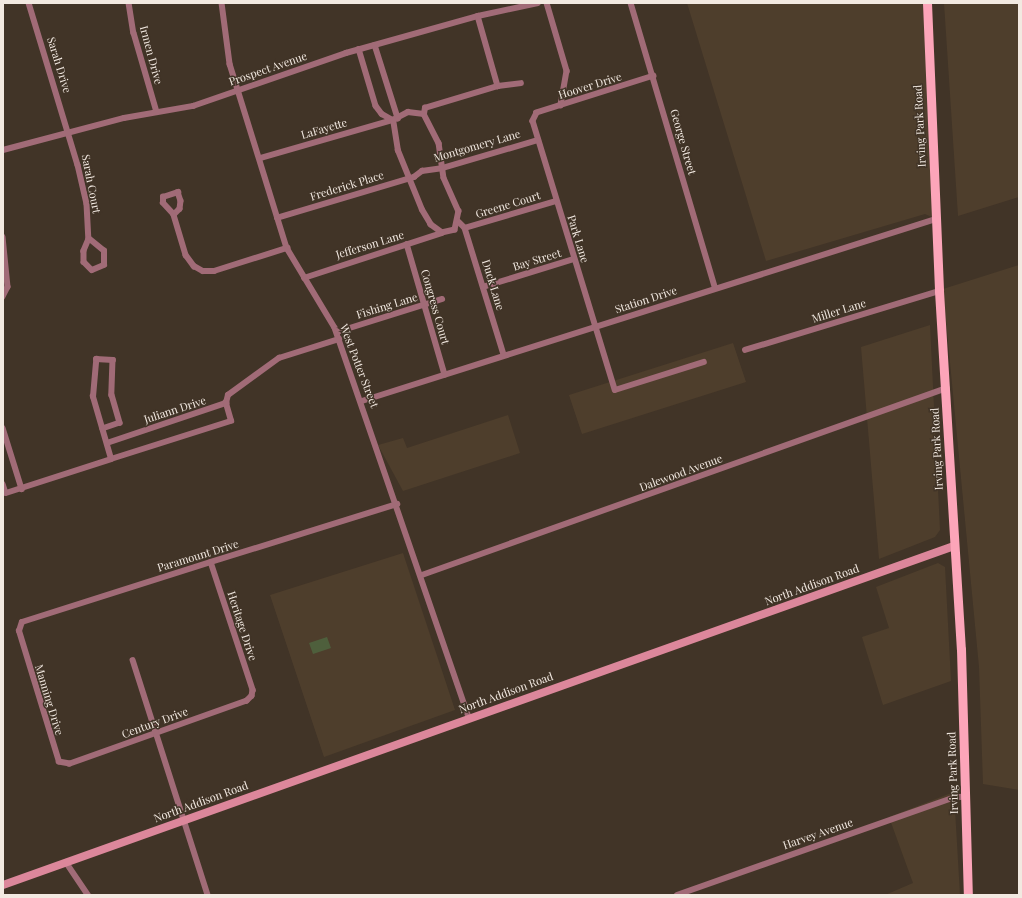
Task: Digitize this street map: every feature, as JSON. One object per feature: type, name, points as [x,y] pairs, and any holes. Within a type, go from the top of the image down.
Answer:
[{"type":"main road","name":"Irving Park Road","points":[[927,3],[939,291],[947,388],[967,796],[968,895]]},
{"type":"street","name":"Sarah Drive","points":[[29,3],[69,133]]},
{"type":"street","name":"Irmen Drive","points":[[129,3],[134,33],[157,112]]},
{"type":"street","name":"West Potter Street","points":[[222,3],[230,64],[261,158],[277,218],[287,248],[340,339],[422,575],[469,718]]},
{"type":"street","name":"Prospect Avenue","points":[[3,150],[157,112],[193,106],[237,89],[359,49],[478,16],[538,3]]},
{"type":"street","points":[[547,3],[567,71],[561,105]]},
{"type":"street","name":"George Street","points":[[631,3],[716,287]]},
{"type":"street","points":[[478,16],[498,86]]},
{"type":"street","points":[[375,45],[395,119],[398,151],[422,210],[431,225],[442,233]]},
{"type":"street","points":[[359,49],[376,106],[382,114],[395,119]]},
{"type":"street","name":"Hoover Drive","points":[[533,116],[561,105],[654,76]]},
{"type":"street","points":[[459,222],[460,211],[442,168],[439,143],[424,114],[425,108],[498,86],[521,83]]},
{"type":"street","name":"LaFayette","points":[[261,158],[395,119],[408,112],[424,114]]},
{"type":"street","name":"Park Lane","points":[[533,116],[538,140],[556,201],[615,390],[704,362]]},
{"type":"street","name":"Sarah Court","points":[[69,133],[87,204],[89,239],[84,251],[84,262],[92,270],[104,265],[104,251],[89,239]]},
{"type":"street","name":"Montgomery Lane","points":[[422,171],[442,168],[538,140]]},
{"type":"street","name":"Frederick Place","points":[[277,218],[409,178],[422,171]]},
{"type":"street","name":"Greene Court","points":[[465,228],[556,201]]},
{"type":"street","points":[[174,214],[189,261],[203,271],[214,271],[287,248]]},
{"type":"street","name":"Station Drive","points":[[362,400],[504,356],[716,287],[936,219]]},
{"type":"street","name":"Duck Lane","points":[[459,222],[465,228],[504,356]]},
{"type":"street","name":"Jefferson Lane","points":[[304,278],[455,230],[459,222]]},
{"type":"street","points":[[3,237],[8,287],[5,295]]},
{"type":"street","name":"Congress Court","points":[[407,244],[444,374]]},
{"type":"street","name":"Bay Street","points":[[483,287],[574,259]]},
{"type":"street","name":"Miller Lane","points":[[745,350],[939,291]]},
{"type":"street","name":"Fishing Lane","points":[[337,332],[442,299]]},
{"type":"street","points":[[3,484],[6,493],[22,489],[231,421],[226,403],[228,395],[279,358],[340,339]]},
{"type":"street","points":[[103,429],[120,423],[112,395],[114,360],[96,359],[93,397],[111,459]]},
{"type":"street","name":"Dalewood Avenue","points":[[422,575],[947,388]]},
{"type":"street","name":"Juliann Drive","points":[[107,443],[226,403]]},
{"type":"street","points":[[3,428],[22,489]]},
{"type":"street","name":"Paramount Drive","points":[[21,638],[19,626],[22,622],[397,504]]},
{"type":"street","name":"North Addison Road","points":[[3,885],[954,546]]},
{"type":"street","name":"Heritage Drive","points":[[211,562],[253,690],[252,696]]},
{"type":"street","name":"Manning Drive","points":[[21,638],[55,754],[63,764]]},
{"type":"street","points":[[133,660],[186,819],[208,895]]},
{"type":"street","name":"Century Drive","points":[[63,764],[157,733],[246,701],[252,696]]},
{"type":"street","name":"Harvey Avenue","points":[[677,895],[953,798],[967,796]]},
{"type":"street","points":[[66,862],[88,895]]},
{"type":"shaded area","points":[[687,3],[925,3],[934,218],[925,214],[766,261]]},
{"type":"shaded area","points":[[944,3],[1019,3],[1019,197],[958,216]]},
{"type":"shaded area","points":[[1019,265],[1019,790],[983,784],[979,667],[943,289]]},
{"type":"shaded area","points":[[930,325],[940,530],[935,537],[879,559],[861,347]]},
{"type":"shaded area","points":[[733,343],[746,382],[582,434],[569,395]]},
{"type":"shaded area","points":[[508,415],[520,453],[403,491],[378,445],[403,438],[407,448]]},
{"type":"shaded area","points":[[403,553],[455,710],[324,757],[270,595]]},
{"type":"shaded area","points":[[938,563],[945,567],[951,681],[883,705],[862,637],[889,628],[876,587]]},
{"type":"shaded area","points":[[954,792],[960,895],[885,895],[913,883],[889,817]]},
{"type":"green space","points":[[327,637],[331,648],[313,654],[309,643]]}]
